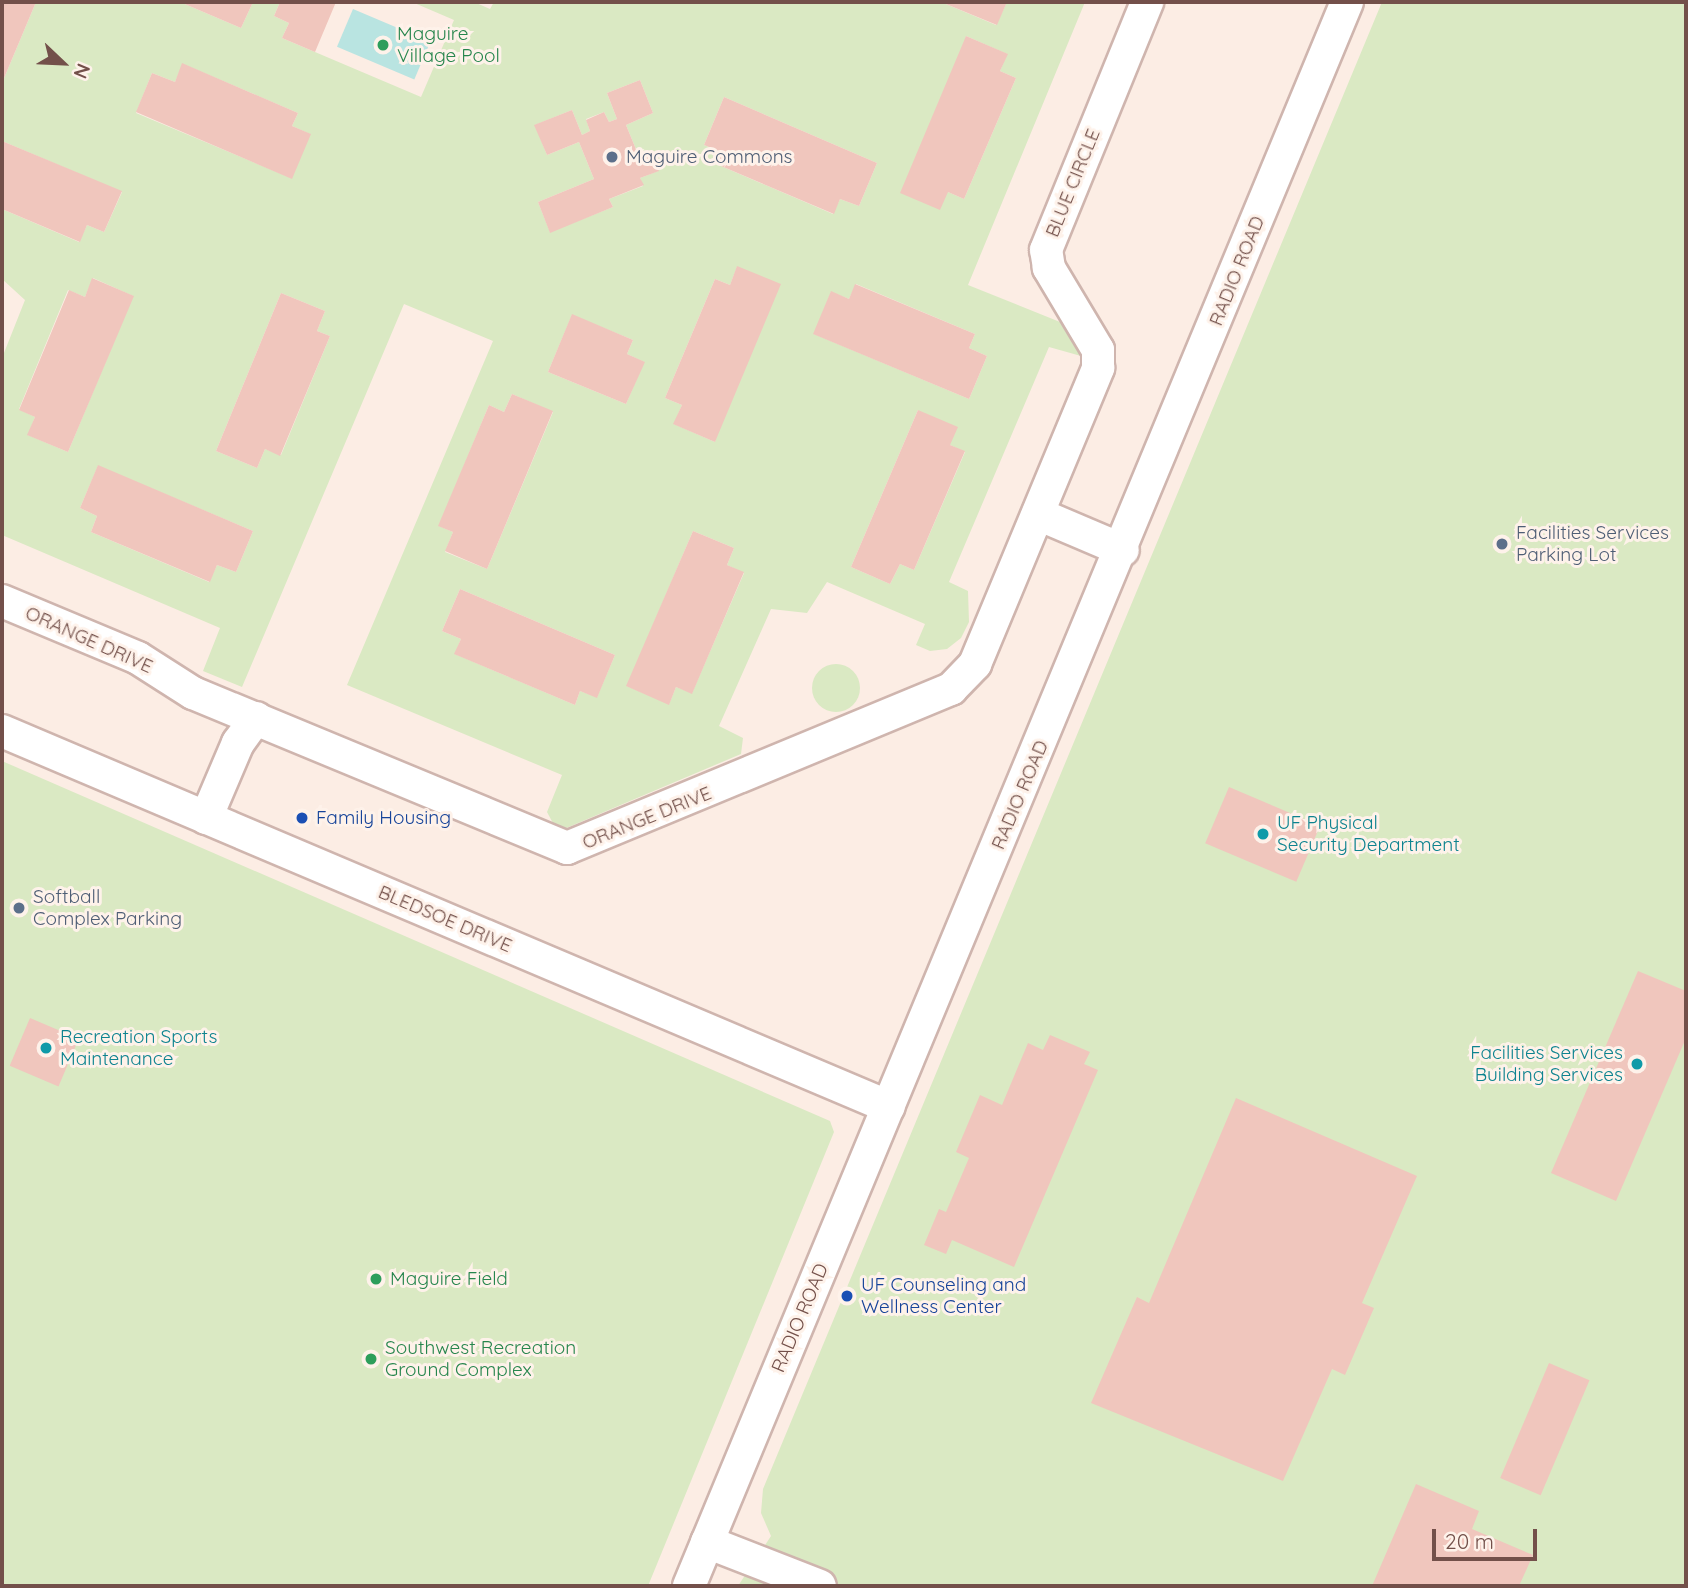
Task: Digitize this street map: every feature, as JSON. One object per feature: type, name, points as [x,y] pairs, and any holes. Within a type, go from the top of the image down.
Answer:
[{"type":"street","name":"BLUE CIRCLE","points":[[1038,513],[1101,359],[1049,268],[1046,250],[1147,2]]},
{"type":"street","name":"RADIO ROAD","points":[[689,1586],[1123,550],[1347,2]]},
{"type":"street","points":[[1038,513],[1123,550]]},
{"type":"street","name":"ORANGE DRIVE","points":[[2,601],[138,658],[171,683],[553,844],[580,847],[961,683],[975,664],[1038,513]]},
{"type":"street","points":[[206,818],[238,743],[256,718]]},
{"type":"street","name":"BLEDSOE DRIVE","points":[[2,732],[889,1107]]},
{"type":"street","points":[[707,1542],[820,1586]]},
{"type":"green space","points":[[36,2],[180,2],[241,28],[253,2],[280,2],[274,16],[289,23],[282,38],[421,97],[454,20],[412,2],[474,2],[490,9],[494,2],[941,2],[996,25],[1007,2],[1085,2],[968,285],[1060,322],[1081,356],[1049,347],[949,582],[968,591],[969,622],[961,638],[947,649],[930,651],[916,645],[925,624],[827,582],[807,613],[771,609],[719,726],[743,738],[741,754],[564,829],[555,827],[547,812],[562,775],[347,685],[493,341],[404,304],[242,687],[203,671],[220,628],[2,535],[2,358],[25,300],[2,279],[2,209],[79,242],[87,225],[104,232],[122,192],[2,141],[2,83]],"holes":[[[966,36],[1007,54],[1000,71],[1016,78],[964,199],[948,192]],[[183,64],[298,113],[292,126],[310,134],[291,178],[136,113],[152,73],[175,82]],[[640,80],[653,113],[626,125],[640,159],[652,155],[658,171],[640,178],[643,186],[609,199],[613,207],[550,232],[538,202],[594,179],[579,142],[547,155],[535,125],[572,110],[582,135],[590,131],[586,119],[604,112],[609,122],[617,119],[607,93]],[[724,97],[877,163],[859,206],[840,199],[833,214],[714,163],[719,151],[704,145]],[[737,267],[715,442],[674,424],[682,405],[665,398],[715,279],[730,285]],[[93,278],[133,296],[68,452],[28,435],[35,417],[19,409],[68,290],[85,297]],[[856,284],[975,334],[969,348],[987,356],[969,399],[814,334],[831,292],[849,299]],[[281,293],[325,311],[317,331],[330,336],[281,455],[265,449],[257,468],[216,451]],[[572,315],[633,340],[627,354],[644,362],[626,404],[548,372]],[[512,394],[553,412],[487,569],[445,552],[453,532],[439,526],[489,405],[504,412]],[[918,410],[950,445],[965,452],[914,570],[900,564],[890,584],[851,567]],[[98,466],[253,531],[236,572],[217,565],[209,582],[91,532],[97,516],[80,508]],[[693,531],[734,548],[727,565],[744,573],[692,693],[676,687],[669,704],[627,686]],[[460,589],[615,655],[597,697],[580,691],[575,705],[455,654],[461,639],[442,631]]]},
{"type":"green space","points":[[1382,2],[1686,2],[1686,1586],[738,1586],[771,1536],[761,1513],[763,1489]]},
{"type":"green space","points":[[836,664],[853,671],[860,688],[853,705],[836,712],[819,705],[812,688],[819,671]]},
{"type":"green space","name":"Southwest Recreation Ground Complex","points":[[2,761],[830,1121],[834,1132],[648,1586],[2,1586]]},
{"type":"water","name":"Maguire Village Pool","points":[[353,9],[430,42],[414,80],[337,47]]},
{"type":"building","points":[[2,2],[36,2],[2,83]]},
{"type":"building","points":[[180,2],[253,2],[241,28]]},
{"type":"building","points":[[280,2],[336,2],[315,52],[282,38],[289,23],[274,16]]},
{"type":"building","points":[[941,2],[1007,2],[997,25]]},
{"type":"building","points":[[966,36],[1008,54],[1000,71],[1016,78],[964,199],[948,192],[940,210],[900,193]]},
{"type":"building","points":[[182,63],[298,113],[292,126],[311,134],[292,179],[136,112],[152,73],[175,82]]},
{"type":"building","name":"Maguire Commons","points":[[640,80],[653,113],[626,125],[640,159],[652,154],[659,171],[640,178],[644,185],[609,199],[613,207],[550,233],[538,202],[594,179],[579,142],[547,155],[534,125],[572,110],[582,135],[590,131],[586,120],[604,112],[609,122],[617,119],[607,93]]},
{"type":"building","points":[[724,97],[877,163],[859,206],[840,199],[834,214],[714,163],[719,151],[704,145]]},
{"type":"building","points":[[2,141],[122,191],[104,232],[87,225],[80,242],[2,209]]},
{"type":"building","points":[[737,266],[781,284],[715,442],[673,424],[682,405],[665,398],[715,279],[730,285]]},
{"type":"building","points":[[92,278],[134,296],[68,452],[27,435],[35,417],[19,410],[69,290],[85,297]]},
{"type":"building","points":[[855,284],[975,334],[969,348],[987,356],[969,399],[813,334],[831,291],[849,299]]},
{"type":"building","points":[[281,293],[325,311],[317,331],[330,336],[280,456],[265,449],[257,468],[216,451]]},
{"type":"building","points":[[572,314],[633,340],[627,354],[645,362],[626,404],[548,372]]},
{"type":"building","points":[[512,394],[553,411],[487,569],[445,551],[453,532],[438,526],[489,405],[504,412]]},
{"type":"building","points":[[918,410],[958,427],[950,445],[965,451],[914,570],[900,564],[890,584],[851,567]]},
{"type":"building","points":[[98,465],[253,531],[236,572],[217,565],[210,582],[91,532],[97,516],[80,508]]},
{"type":"building","points":[[693,531],[734,548],[727,565],[744,572],[692,694],[676,687],[669,705],[626,686]]},
{"type":"building","points":[[460,589],[615,655],[597,698],[580,691],[575,705],[454,654],[461,639],[442,631]]},
{"type":"building","name":"UF Physical Security Department","points":[[1229,787],[1320,826],[1296,882],[1205,843]]},
{"type":"building","name":"Facilities Services Building Services","points":[[1638,971],[1686,991],[1686,1038],[1616,1201],[1551,1173]]},
{"type":"building","name":"Recreation Sports Maintenance","points":[[30,1018],[79,1039],[58,1087],[10,1066]]},
{"type":"building","points":[[1050,1035],[1090,1052],[1084,1064],[1098,1070],[1014,1267],[952,1240],[946,1254],[924,1245],[939,1209],[946,1212],[969,1158],[956,1152],[980,1095],[1002,1105],[1028,1043],[1043,1050]]},
{"type":"building","points":[[1236,1098],[1417,1176],[1362,1303],[1374,1308],[1345,1375],[1332,1369],[1283,1481],[1091,1403],[1137,1297],[1149,1303]]},
{"type":"building","points":[[1549,1363],[1590,1380],[1541,1495],[1500,1478]]},
{"type":"building","points":[[1416,1484],[1479,1511],[1472,1529],[1533,1555],[1519,1586],[1372,1586]]},
{"type":"place","name":"Maguire Village Pool","points":[[383,45]]},
{"type":"place","name":"Maguire Commons","points":[[612,157]]},
{"type":"place","name":"Facilities Services Parking Lot","points":[[1502,544]]},
{"type":"place","name":"Family Housing","points":[[302,818]]},
{"type":"place","name":"UF Physical Security Department","points":[[1263,834]]},
{"type":"place","name":"Softball Complex Parking","points":[[19,908]]},
{"type":"place","name":"Recreation Sports Maintenance","points":[[46,1048]]},
{"type":"place","name":"Facilities Services Building Services","points":[[1637,1064]]},
{"type":"place","name":"Maguire Field","points":[[376,1279]]},
{"type":"place","name":"UF Counseling and Wellness Center","points":[[847,1296]]},
{"type":"place","name":"Southwest Recreation Ground Complex","points":[[371,1359]]}]
